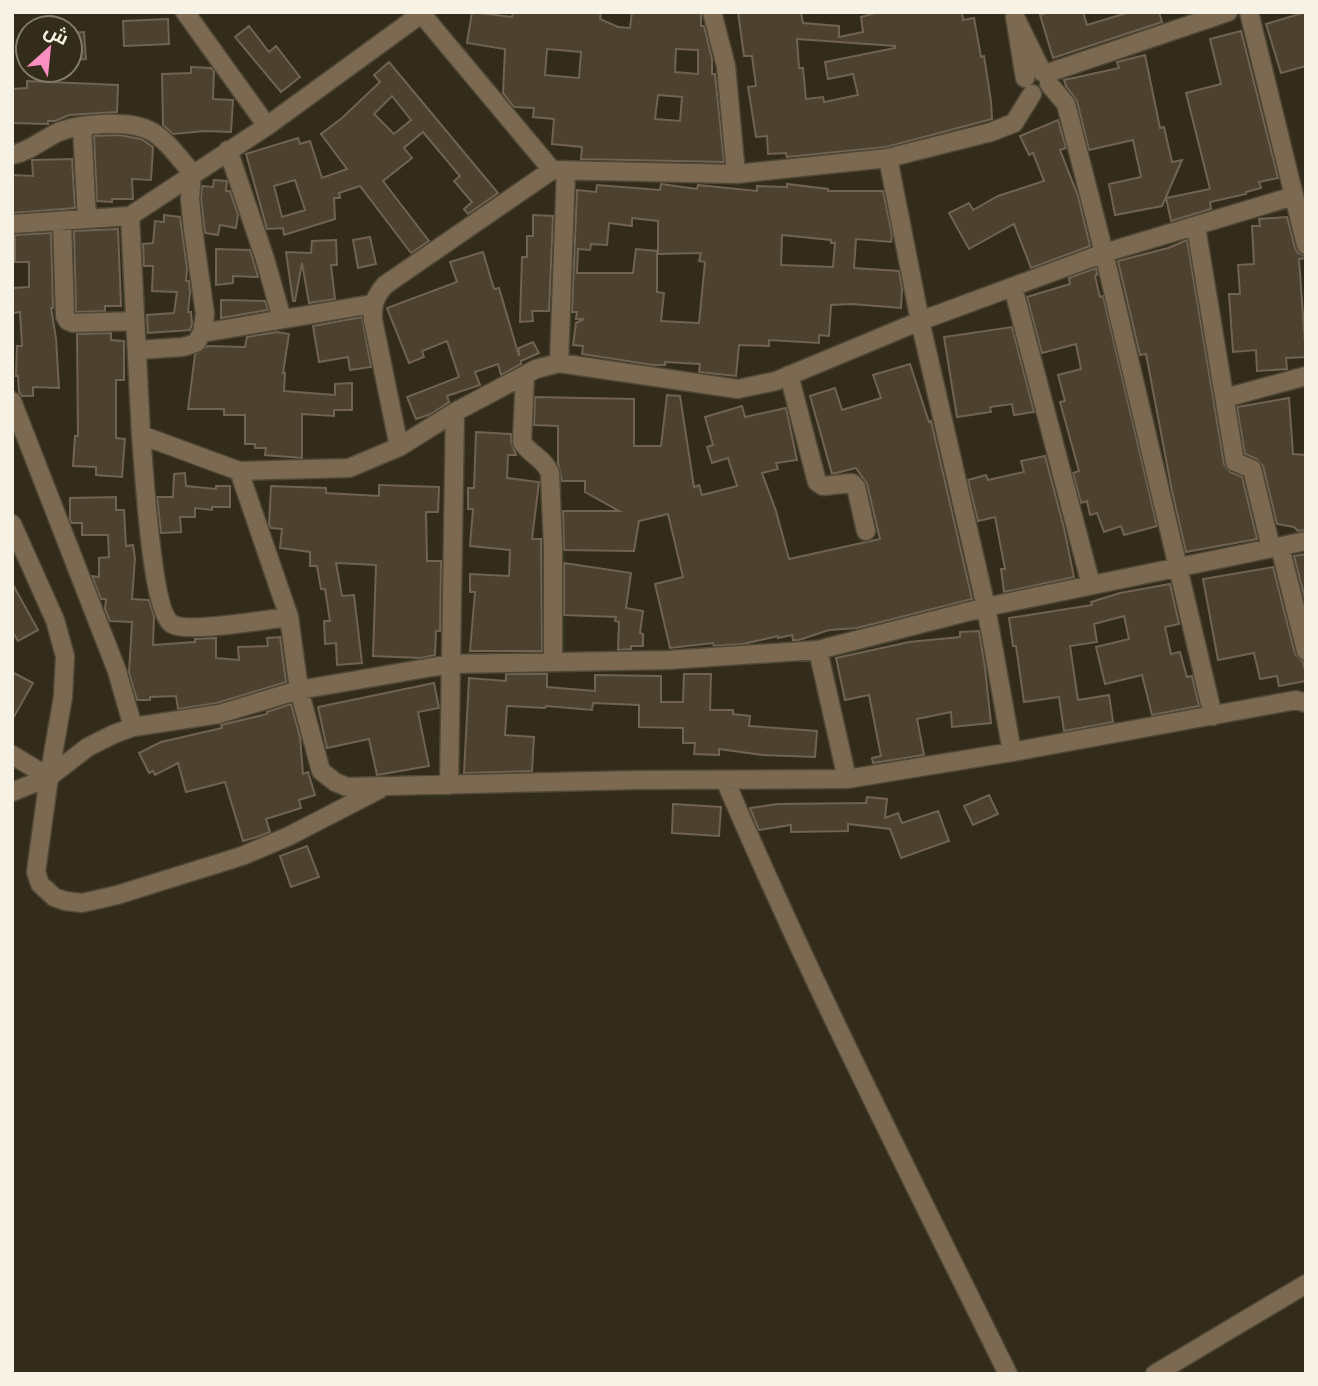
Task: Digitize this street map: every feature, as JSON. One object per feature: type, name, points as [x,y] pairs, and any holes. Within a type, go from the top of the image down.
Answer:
[{"type":"street","points":[[185,12],[267,126]]},
{"type":"street","points":[[712,12],[726,66],[736,174]]},
{"type":"street","points":[[399,447],[372,304],[385,285],[559,170],[736,174],[888,158],[991,132],[1014,122],[1039,81],[1228,12]]},
{"type":"street","points":[[1249,12],[1306,245]]},
{"type":"street","points":[[12,224],[130,216],[267,126],[420,13],[559,170],[559,363]]},
{"type":"street","points":[[1014,15],[1039,81],[1066,104],[1104,253],[1213,716]]},
{"type":"street","points":[[12,155],[32,148],[61,131],[82,126],[126,123],[144,127],[164,139],[192,173],[191,209],[205,314],[202,332],[196,343],[183,347],[137,350]]},
{"type":"street","points":[[82,126],[87,219]]},
{"type":"street","points":[[228,150],[282,319]]},
{"type":"street","points":[[888,158],[920,321],[986,607],[1012,752]]},
{"type":"street","points":[[141,435],[239,471],[349,468],[399,447],[455,412],[536,369],[559,363],[738,389],[776,381],[920,321],[1104,253],[1294,196]]},
{"type":"street","points":[[130,216],[141,435],[155,579],[163,615],[173,625],[191,628],[289,617]]},
{"type":"street","points":[[62,221],[65,316],[68,321],[135,321]]},
{"type":"street","points":[[1196,227],[1235,462],[1252,468],[1306,651]]},
{"type":"street","points":[[1013,287],[1091,584]]},
{"type":"street","points":[[202,332],[372,304]]},
{"type":"street","points":[[525,375],[523,442],[527,449],[546,464],[550,473],[553,662]]},
{"type":"street","points":[[789,375],[817,482],[822,486],[852,483],[856,487],[866,531]]},
{"type":"street","points":[[1225,398],[1306,376]]},
{"type":"street","points":[[12,401],[117,670],[133,727]]},
{"type":"street","points":[[449,785],[455,412]]},
{"type":"street","points":[[239,471],[289,617],[299,690],[321,771],[347,787],[847,779],[1296,701],[1306,703]]},
{"type":"street","points":[[12,524],[55,620],[65,656],[63,697],[36,872],[40,884],[54,897],[82,903],[117,895],[243,856],[384,788]]},
{"type":"street","points":[[12,792],[49,777],[88,747],[133,727],[219,713],[299,690],[450,664],[668,660],[818,650],[986,607],[1306,541]]},
{"type":"street","points":[[818,650],[847,779]]},
{"type":"street","points":[[12,755],[49,777]]},
{"type":"street","points":[[726,780],[797,943],[1008,1374]]},
{"type":"street","points":[[1154,1374],[1306,1284]]},
{"type":"building","points":[[472,12],[512,17],[513,12],[601,12],[600,19],[618,27],[630,28],[632,12],[701,12],[701,26],[704,26],[712,59],[712,74],[715,74],[724,162],[581,159],[582,147],[552,144],[554,119],[533,117],[534,108],[514,107],[503,93],[505,49],[467,43]],"holes":[[[547,49],[581,52],[579,78],[545,75]],[[676,49],[698,50],[698,74],[675,72]],[[658,95],[682,97],[680,121],[655,119]]]},
{"type":"building","points":[[738,12],[801,12],[803,23],[839,26],[839,37],[863,32],[861,17],[879,12],[962,12],[963,20],[974,18],[981,57],[984,56],[992,119],[886,147],[787,157],[786,153],[768,154],[767,136],[756,137],[748,87],[756,86],[752,56],[744,56]],"holes":[[[797,39],[895,46],[825,62],[828,79],[853,74],[858,95],[824,102],[823,97],[806,99],[803,68],[799,68]]]},
{"type":"building","points":[[1049,12],[1083,12],[1087,25],[1130,12],[1159,12],[1162,22],[1053,58],[1040,15]]},
{"type":"building","points":[[1306,12],[1306,66],[1281,73],[1266,24]]},
{"type":"building","points":[[168,19],[169,44],[124,46],[123,21]]},
{"type":"building","points":[[249,26],[269,52],[276,46],[300,77],[281,92],[235,37]]},
{"type":"building","points":[[1241,31],[1278,178],[1259,182],[1261,188],[1246,194],[1210,202],[1211,209],[1171,221],[1166,198],[1210,189],[1186,93],[1221,84],[1210,39]]},
{"type":"building","points":[[1145,55],[1160,128],[1164,127],[1172,162],[1182,160],[1162,206],[1115,215],[1109,184],[1141,177],[1133,140],[1089,150],[1077,101],[1064,80],[1119,68],[1117,62]]},
{"type":"building","points":[[389,62],[498,193],[468,214],[464,209],[472,202],[454,181],[460,176],[423,132],[404,148],[412,158],[383,181],[429,241],[411,253],[360,186],[339,193],[340,198],[334,198],[335,219],[284,235],[283,228],[267,229],[246,154],[298,138],[300,144],[310,141],[322,178],[347,169],[321,134],[380,82],[374,75]],"holes":[[[392,96],[411,120],[394,134],[374,114]],[[295,180],[305,210],[282,217],[274,186]]]},
{"type":"building","points":[[191,67],[211,68],[214,71],[213,99],[233,100],[231,132],[173,134],[163,125],[162,74],[191,73]]},
{"type":"building","points":[[27,84],[118,85],[117,112],[69,115],[48,121],[48,124],[12,123],[12,89],[27,88]]},
{"type":"building","points":[[1058,120],[1066,148],[1060,150],[1078,196],[1090,246],[1031,268],[1014,224],[969,249],[949,213],[969,203],[973,210],[998,196],[1044,181],[1033,153],[1029,155],[1020,136]]},
{"type":"building","points":[[119,135],[141,139],[153,147],[151,180],[132,179],[133,199],[97,201],[94,136]]},
{"type":"building","points":[[72,159],[75,208],[12,213],[12,175],[33,176],[32,160]]},
{"type":"building","points":[[214,180],[227,181],[226,191],[230,191],[238,215],[236,228],[220,225],[218,235],[205,233],[201,199],[202,186],[213,187]]},
{"type":"building","points":[[661,184],[697,189],[698,185],[757,191],[757,186],[787,187],[787,184],[828,191],[883,191],[891,242],[856,239],[854,268],[899,271],[901,308],[831,305],[829,336],[819,335],[819,343],[769,340],[769,346],[739,345],[736,376],[699,372],[700,364],[665,362],[665,365],[653,365],[582,354],[583,346],[573,345],[576,323],[584,319],[576,319],[577,312],[572,312],[577,190],[596,192],[597,185],[660,190]],"holes":[[[632,218],[658,221],[658,254],[701,253],[699,261],[705,262],[699,323],[661,321],[664,293],[657,292],[657,251],[636,249],[633,273],[577,273],[578,249],[590,250],[591,244],[607,245],[609,223],[632,226]],[[782,235],[831,240],[831,243],[835,243],[833,267],[781,265]]]},
{"type":"building","points":[[164,215],[180,217],[187,268],[186,281],[189,281],[188,312],[191,312],[192,324],[190,330],[148,333],[147,315],[174,313],[177,292],[152,291],[153,266],[144,266],[143,244],[153,243],[155,221],[164,222]]},
{"type":"building","points":[[533,215],[553,216],[549,311],[532,311],[533,321],[520,322],[522,257],[527,257],[527,236],[533,236]]},
{"type":"building","points":[[1287,217],[1295,248],[1298,253],[1306,256],[1299,259],[1306,357],[1286,358],[1287,369],[1257,371],[1256,350],[1233,352],[1229,294],[1240,294],[1238,265],[1254,264],[1252,226],[1260,226],[1259,219]]},
{"type":"building","points":[[118,229],[121,306],[105,306],[105,311],[76,312],[74,231]]},
{"type":"building","points":[[51,233],[51,308],[59,388],[33,387],[33,396],[22,396],[16,376],[17,346],[22,346],[20,312],[13,313],[12,288],[29,287],[29,262],[15,262],[15,235]]},
{"type":"building","points":[[370,237],[376,264],[358,268],[353,240]]},
{"type":"building","points":[[336,240],[337,265],[331,265],[335,299],[309,303],[302,263],[293,301],[286,252],[311,253],[312,241]]},
{"type":"building","points":[[1187,240],[1224,464],[1230,472],[1242,477],[1257,539],[1186,552],[1146,354],[1140,355],[1118,261],[1168,248]]},
{"type":"building","points":[[216,249],[250,250],[258,277],[233,276],[233,283],[216,285]]},
{"type":"building","points":[[483,252],[494,289],[499,288],[519,356],[519,348],[533,342],[539,353],[501,375],[498,364],[475,372],[480,385],[447,396],[449,402],[431,414],[416,419],[407,397],[459,377],[447,341],[422,351],[424,357],[409,363],[387,308],[457,282],[450,262]]},
{"type":"building","points":[[1096,268],[1095,276],[1100,297],[1103,296],[1157,526],[1124,535],[1121,526],[1104,532],[1097,513],[1090,515],[1087,501],[1081,503],[1073,473],[1079,471],[1060,402],[1065,401],[1058,375],[1081,369],[1076,344],[1042,353],[1027,297],[1070,284],[1069,278]]},
{"type":"building","points":[[221,300],[265,301],[268,310],[221,318]]},
{"type":"building","points":[[362,317],[371,367],[350,370],[348,357],[319,362],[313,326]]},
{"type":"building","points":[[1012,327],[1034,412],[1014,415],[1012,404],[990,407],[991,412],[957,417],[944,337]]},
{"type":"building","points":[[277,332],[289,334],[283,373],[284,391],[335,395],[335,384],[352,383],[352,410],[334,410],[334,416],[302,414],[302,458],[265,455],[266,448],[245,444],[245,415],[224,415],[224,409],[188,409],[195,355],[207,346],[245,347],[247,337]]},
{"type":"building","points":[[111,333],[111,340],[124,341],[124,380],[116,380],[116,438],[125,439],[122,477],[96,475],[96,467],[73,466],[75,436],[78,436],[77,334]]},
{"type":"building","points":[[910,364],[929,422],[931,421],[972,599],[857,628],[829,630],[799,640],[793,640],[792,635],[743,644],[714,646],[713,643],[670,648],[655,584],[683,577],[668,514],[639,521],[634,551],[564,550],[563,511],[619,511],[585,492],[585,481],[562,481],[558,463],[558,426],[534,425],[535,397],[634,399],[634,446],[661,446],[667,395],[680,396],[694,487],[699,485],[702,495],[737,486],[728,458],[712,463],[707,447],[713,445],[705,417],[742,406],[745,417],[786,408],[797,460],[776,463],[778,469],[762,473],[789,559],[880,539],[867,484],[856,468],[832,474],[810,396],[835,388],[842,410],[881,398],[873,375]]},
{"type":"building","points":[[1289,398],[1293,454],[1306,455],[1306,530],[1298,531],[1294,527],[1277,524],[1263,466],[1257,459],[1245,454],[1237,407]]},
{"type":"building","points":[[476,432],[511,434],[516,455],[508,455],[507,478],[539,482],[532,539],[541,539],[542,651],[470,651],[475,592],[470,592],[470,574],[509,576],[510,550],[470,546],[473,509],[468,509],[468,488],[474,488]]},
{"type":"building","points":[[1045,456],[1074,577],[1004,592],[1001,569],[1005,569],[995,517],[978,521],[968,480],[986,475],[988,480],[1024,472],[1021,461]]},
{"type":"building","points":[[185,473],[186,486],[216,489],[216,486],[230,486],[230,507],[212,507],[212,510],[195,508],[195,517],[180,517],[181,532],[161,533],[157,497],[173,497],[174,474]]},
{"type":"building","points":[[379,485],[439,487],[438,512],[426,512],[427,561],[441,561],[440,631],[436,631],[435,655],[421,658],[373,656],[376,565],[336,563],[342,596],[354,595],[362,663],[337,665],[336,643],[325,644],[324,621],[330,621],[325,589],[321,589],[317,566],[310,566],[310,552],[280,548],[282,529],[271,528],[269,524],[271,486],[326,488],[326,493],[379,496]]},
{"type":"building","points":[[116,497],[116,510],[124,510],[126,546],[133,545],[135,558],[132,599],[149,600],[154,616],[153,645],[216,638],[216,658],[239,660],[238,647],[268,646],[267,638],[280,637],[286,682],[217,703],[178,709],[176,696],[137,700],[129,673],[132,622],[110,621],[105,609],[106,599],[101,599],[92,576],[99,577],[99,558],[109,557],[108,535],[82,535],[82,523],[72,523],[70,520],[70,498]]},
{"type":"building","points":[[1306,554],[1306,603],[1294,556]]},
{"type":"building","points":[[564,563],[631,573],[626,608],[643,611],[640,633],[643,634],[643,646],[618,650],[619,622],[615,621],[616,617],[564,615]]},
{"type":"building","points":[[1273,567],[1295,654],[1303,662],[1306,674],[1306,681],[1279,686],[1277,676],[1260,679],[1254,653],[1218,660],[1203,579]]},
{"type":"building","points":[[12,583],[38,630],[18,641],[12,631]]},
{"type":"building","points":[[1170,584],[1179,624],[1165,627],[1171,654],[1180,652],[1187,677],[1192,676],[1199,706],[1152,715],[1142,675],[1105,684],[1096,647],[1129,639],[1124,616],[1094,624],[1097,642],[1070,646],[1078,700],[1109,695],[1113,722],[1064,731],[1059,697],[1024,702],[1009,618],[1092,605],[1091,602],[1120,593]]},
{"type":"building","points":[[979,631],[991,723],[952,727],[951,712],[917,719],[924,755],[873,763],[872,758],[881,756],[869,695],[845,700],[836,658],[909,642],[960,637],[960,632]]},
{"type":"building","points":[[12,672],[33,683],[12,720]]},
{"type":"building","points":[[506,674],[547,674],[547,687],[595,691],[595,675],[661,676],[661,702],[683,702],[684,674],[711,674],[710,710],[733,710],[733,714],[750,716],[749,726],[817,731],[815,757],[762,755],[719,749],[719,755],[694,754],[695,743],[683,743],[683,728],[639,727],[639,705],[593,703],[592,710],[507,706],[505,735],[534,737],[532,771],[464,773],[469,678],[506,681]]},
{"type":"building","points":[[434,683],[439,708],[418,712],[429,766],[377,775],[369,739],[327,748],[318,707]]},
{"type":"building","points":[[291,704],[300,737],[303,774],[308,772],[315,795],[299,800],[301,808],[266,819],[270,832],[257,837],[243,841],[225,782],[186,792],[178,763],[155,775],[153,771],[149,773],[139,753],[161,742],[222,728],[221,725],[267,714]]},
{"type":"building","points":[[989,795],[998,814],[973,825],[964,806]]},
{"type":"building","points":[[867,797],[887,799],[885,818],[898,813],[902,823],[938,811],[949,841],[901,858],[890,829],[848,824],[848,831],[791,832],[791,825],[759,830],[750,808],[777,804],[866,803]]},
{"type":"building","points":[[673,804],[721,807],[719,836],[672,833]]},
{"type":"building","points":[[307,846],[319,877],[291,887],[280,856]]}]
